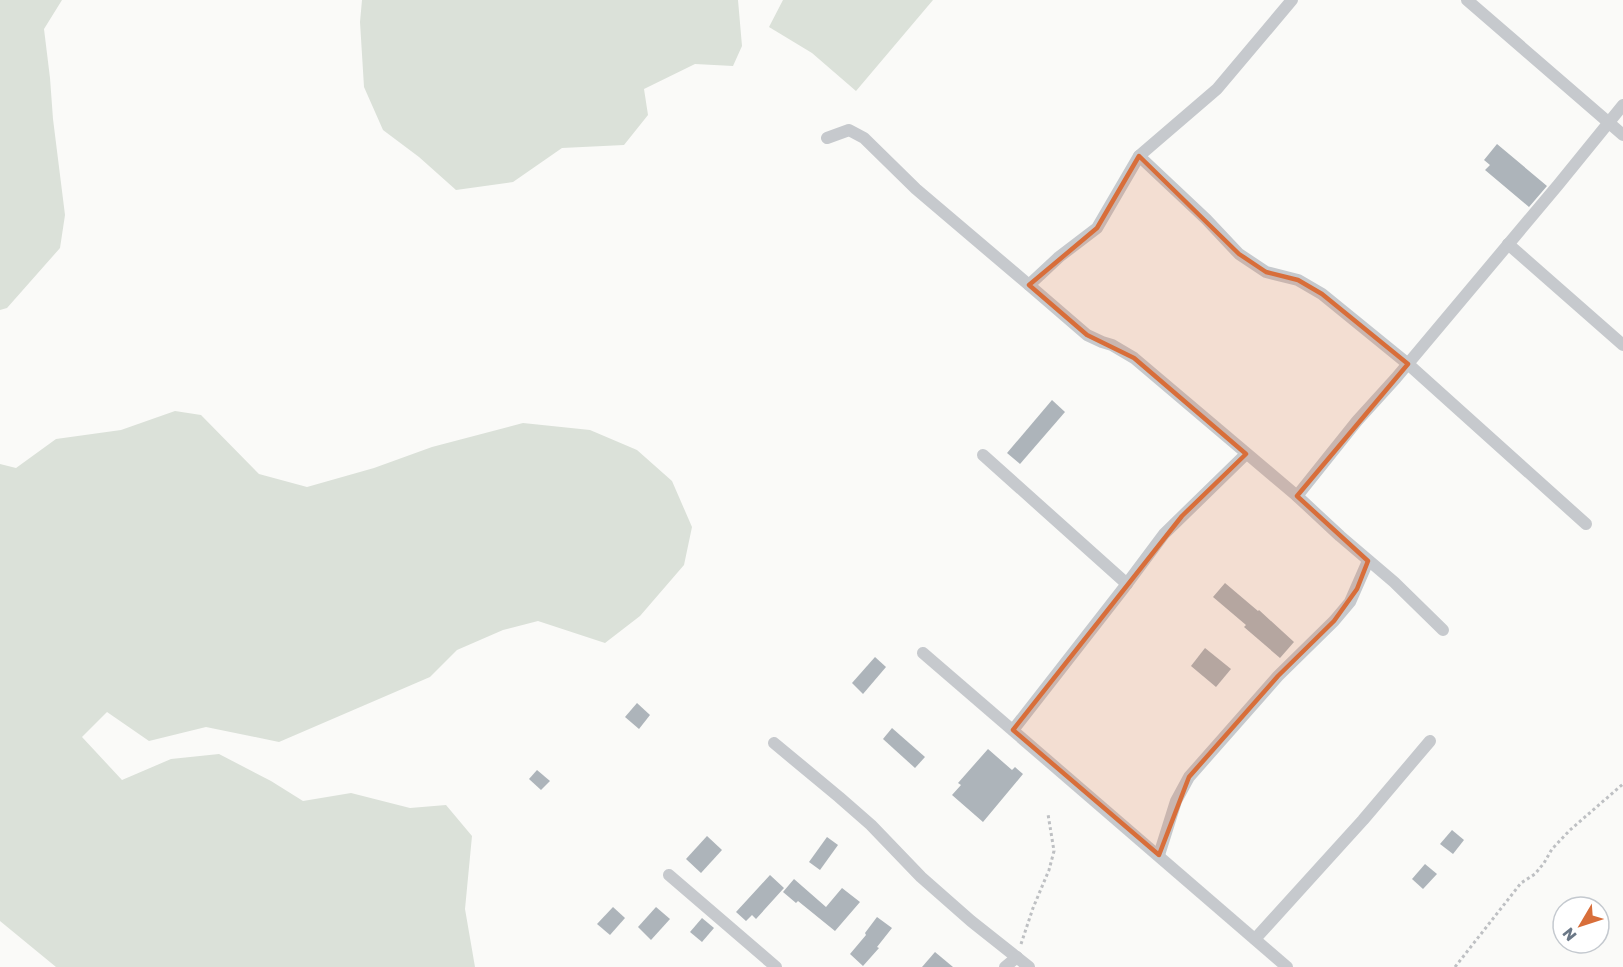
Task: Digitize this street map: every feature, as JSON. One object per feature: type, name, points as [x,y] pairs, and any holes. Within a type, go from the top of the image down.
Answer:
[{"type":"street","points":[[1029,285],[1059,257],[1097,228],[1139,156],[1217,89],[1292,0]]},
{"type":"street","points":[[1467,0],[1623,135]]},
{"type":"street","points":[[1297,496],[1357,421],[1408,364],[1623,105]]},
{"type":"street","points":[[827,138],[849,130],[864,138],[916,189],[1087,335],[1112,345],[1134,358],[1297,496],[1394,582],[1443,630]]},
{"type":"street","points":[[1139,156],[1206,219],[1239,254],[1266,272],[1298,280],[1322,294],[1408,364],[1586,524]]},
{"type":"street","points":[[1508,244],[1623,345]]},
{"type":"street","points":[[1013,730],[1164,534],[1246,454]]},
{"type":"street","points":[[983,455],[1127,584]]},
{"type":"street","points":[[1159,855],[1176,801],[1189,777],[1278,676],[1350,602],[1368,561]]},
{"type":"street","points":[[924,653],[1287,967]]},
{"type":"street","points":[[1255,939],[1363,820],[1430,741]]},
{"type":"street","points":[[774,743],[871,825],[921,877],[971,921],[1029,967]]},
{"type":"street","points":[[669,875],[776,967]]},
{"type":"street","points":[[1005,967],[1017,957]]},
{"type":"path","points":[[1455,967],[1521,883],[1535,874],[1552,849],[1570,830],[1623,784]]},
{"type":"path","points":[[1017,957],[1054,851],[1048,814]]},
{"type":"highlighted area","points":[[1139,156],[1239,254],[1266,272],[1298,280],[1322,294],[1408,364],[1297,496],[1368,561],[1357,589],[1334,621],[1278,676],[1189,777],[1159,855],[1013,730],[1182,516],[1246,454],[1134,358],[1087,335],[1029,285],[1097,228]]},
{"type":"shaded area","points":[[0,0],[62,0],[44,29],[65,215],[60,248],[7,308],[0,310]]},
{"type":"shaded area","points":[[362,0],[738,0],[742,46],[733,66],[695,64],[644,89],[648,115],[624,145],[562,148],[513,182],[456,190],[419,157],[383,130],[364,87],[360,22]]},
{"type":"shaded area","points":[[783,0],[933,0],[856,91],[812,53],[769,27]]},
{"type":"shaded area","points":[[175,411],[201,415],[259,474],[307,487],[374,468],[432,447],[523,423],[590,430],[637,450],[672,481],[692,527],[684,565],[640,616],[605,643],[538,621],[503,630],[457,650],[430,677],[279,742],[206,727],[149,741],[107,712],[82,737],[122,780],[171,759],[219,754],[271,781],[303,801],[351,793],[410,808],[446,805],[472,836],[465,909],[475,967],[56,967],[0,921],[0,464],[16,468],[56,439],[121,430]]},
{"type":"building","points":[[1497,144],[1547,186],[1529,207],[1485,170],[1490,165],[1484,160]]},
{"type":"building","points":[[1052,400],[1065,412],[1020,464],[1007,453]]},
{"type":"building","points":[[1225,583],[1294,642],[1280,658],[1213,597]]},
{"type":"building","points":[[1205,648],[1231,669],[1216,687],[1191,666]]},
{"type":"building","points":[[875,657],[886,667],[863,694],[852,683]]},
{"type":"building","points":[[637,703],[650,715],[639,729],[625,717]]},
{"type":"building","points":[[892,728],[925,757],[915,768],[883,739]]},
{"type":"building","points":[[988,749],[1012,770],[1015,767],[1023,774],[983,822],[952,795],[961,785],[958,783]]},
{"type":"building","points":[[537,770],[550,781],[541,790],[529,779]]},
{"type":"building","points":[[1452,830],[1464,840],[1453,854],[1440,844]]},
{"type":"building","points":[[707,836],[722,850],[701,873],[686,859]]},
{"type":"building","points":[[827,837],[838,845],[820,870],[809,862]]},
{"type":"building","points":[[1425,864],[1437,874],[1423,889],[1412,879]]},
{"type":"building","points":[[770,875],[784,888],[756,919],[752,915],[746,921],[736,912]]},
{"type":"building","points":[[794,879],[826,907],[842,888],[860,902],[835,931],[798,901],[796,903],[783,892]]},
{"type":"building","points":[[613,907],[625,918],[610,935],[597,924]]},
{"type":"building","points":[[656,907],[670,919],[651,940],[638,927]]},
{"type":"building","points":[[877,917],[892,928],[863,966],[850,954]]},
{"type":"building","points":[[702,918],[714,928],[702,942],[690,932]]},
{"type":"building","points":[[935,952],[953,967],[922,967]]}]
